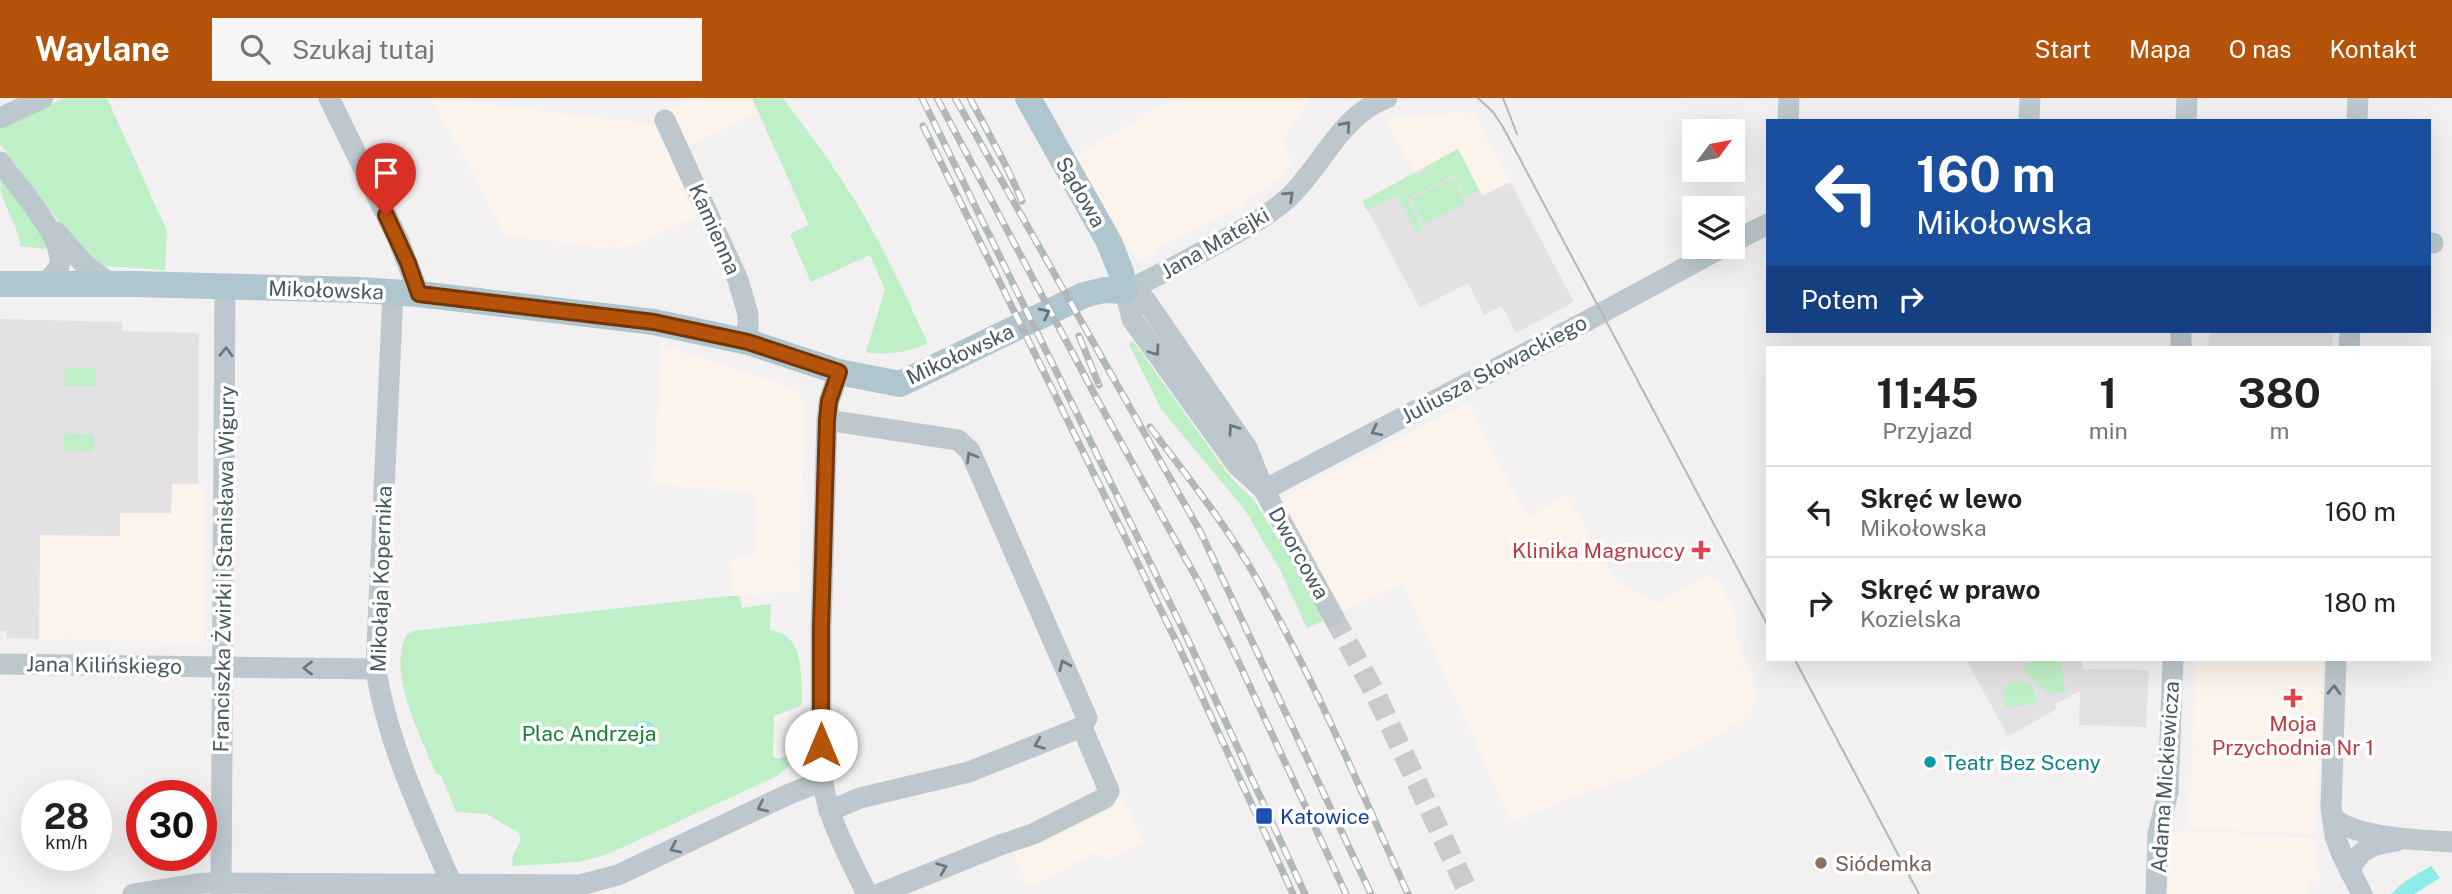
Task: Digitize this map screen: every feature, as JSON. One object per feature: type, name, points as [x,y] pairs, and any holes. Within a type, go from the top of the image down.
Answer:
[{"type":"main road","name":"Sądowa","points":[[1028,98],[1109,242],[1125,291]]},
{"type":"main road","name":"Mikołowska","points":[[0,284],[225,286],[406,293],[654,322],[748,342],[839,372],[900,384],[1084,295],[1104,290],[1125,291]]},
{"type":"street","points":[[0,118],[43,98]]},
{"type":"street","points":[[329,98],[398,239],[406,293]]},
{"type":"street","name":"Jana Matejki","points":[[1125,291],[1160,275],[1266,216],[1308,177],[1351,121],[1370,106],[1387,98]]},
{"type":"street","points":[[1788,119],[1789,98]]},
{"type":"street","points":[[2029,98],[2029,119]]},
{"type":"street","points":[[2186,119],[2187,98]]},
{"type":"street","points":[[2357,119],[2358,98]]},
{"type":"street","name":"Kamienna","points":[[665,121],[738,280],[748,314],[748,342]]},
{"type":"street","points":[[0,162],[36,210],[85,265],[111,284]]},
{"type":"street","points":[[36,210],[58,248],[60,264],[44,284]]},
{"type":"street","points":[[1745,236],[1766,226]]},
{"type":"street","name":"Juliusza Słowackiego","points":[[1264,489],[1701,259]]},
{"type":"street","name":"Franciszka Żwirki i Stanisława Wigury","points":[[221,888],[225,286]]},
{"type":"street","points":[[1125,291],[1141,295],[1146,301],[1247,448],[1264,489]]},
{"type":"street","name":"Mikołaja Kopernika","points":[[406,293],[376,669],[379,691],[395,744],[454,890]]},
{"type":"street","points":[[839,372],[829,401],[827,420],[821,628],[822,781],[829,811],[867,894]]},
{"type":"street","points":[[827,420],[958,440],[970,451],[1087,718],[1083,727],[969,772],[860,798],[829,811]]},
{"type":"street","name":"Dworcowa","points":[[1264,489],[1334,616]]},
{"type":"street","name":"Adama Mickiewicza","points":[[2156,894],[2158,834],[2168,792],[2173,661]]},
{"type":"street","points":[[2336,661],[2332,816],[2335,836],[2362,894]]},
{"type":"street","name":"Jana Kilińskiego","points":[[0,664],[376,669]]},
{"type":"street","points":[[879,894],[1033,834],[1105,798],[1109,790],[1083,727]]},
{"type":"street","points":[[133,894],[203,883],[221,888],[454,890],[580,885],[605,887],[822,781]]},
{"type":"street","points":[[2332,816],[2338,823],[2349,828],[2409,839],[2452,842]]},
{"type":"street","points":[[2350,872],[2356,859],[2366,848],[2409,839]]},
{"type":"shaded area","points":[[431,98],[660,125],[701,214],[649,239],[625,247],[604,248],[506,235]]},
{"type":"shaded area","points":[[695,98],[752,98],[759,113],[685,146],[668,110]]},
{"type":"shaded area","points":[[1175,98],[1310,98],[1283,138],[1292,165],[1276,182],[1247,197],[1245,204],[1159,247],[1156,253],[1144,260],[1132,254],[1075,156]]},
{"type":"shaded area","points":[[1474,112],[1510,182],[1482,196],[1458,149],[1415,172],[1386,121],[1392,118]]},
{"type":"shaded area","points":[[1458,149],[1482,196],[1510,182],[1574,302],[1516,333],[1502,306],[1484,315],[1468,283],[1420,308],[1363,201]]},
{"type":"shaded area","points":[[0,319],[122,322],[122,331],[199,333],[198,484],[172,484],[171,513],[120,513],[120,536],[40,535],[39,639],[7,638],[6,631],[0,631]]},
{"type":"shaded area","points":[[2210,333],[2333,333],[2332,346],[2207,346]]},
{"type":"shaded area","points":[[662,345],[786,385],[797,392],[804,404],[799,591],[729,596],[732,593],[729,560],[755,553],[757,503],[752,493],[653,484]]},
{"type":"shaded area","points":[[1468,403],[1527,517],[1567,496],[1616,581],[1656,604],[1710,575],[1713,582],[1718,580],[1734,610],[1734,633],[1755,681],[1755,696],[1750,711],[1706,742],[1632,777],[1556,803],[1512,823],[1403,583],[1330,618],[1277,500]]},
{"type":"shaded area","points":[[172,483],[203,484],[204,643],[39,639],[40,535],[119,536],[120,513],[171,513]]},
{"type":"shaded area","points":[[1967,661],[2082,661],[2082,669],[2149,670],[2146,727],[2079,725],[2080,691],[2055,704],[2057,709],[2008,736]]},
{"type":"shaded area","points":[[2196,661],[2323,661],[2317,806],[2313,834],[2189,828]]},
{"type":"shaded area","points":[[1122,796],[1144,842],[1108,860],[1096,852],[1027,887],[1014,856],[1017,845]]},
{"type":"shaded area","points":[[2176,832],[2313,838],[2320,881],[2308,883],[2308,894],[2164,894],[2167,839]]},
{"type":"green space","points":[[64,98],[107,98],[167,231],[165,270],[92,265],[0,144],[0,128]]},
{"type":"green space","points":[[752,98],[783,98],[811,135],[865,216],[928,343],[898,352],[866,352],[885,289],[870,255],[811,282],[790,234],[809,225]]},
{"type":"green space","points":[[1458,149],[1479,190],[1466,198],[1454,175],[1408,198],[1423,229],[1416,232],[1397,195],[1367,211],[1363,201],[1414,173],[1417,176],[1427,170],[1425,167]]},
{"type":"green space","points":[[1453,178],[1466,203],[1423,224],[1411,199]]},
{"type":"green space","points":[[4,179],[45,241],[45,249],[20,246],[1,190],[0,182]]},
{"type":"green space","points":[[1133,341],[1231,478],[1254,500],[1304,581],[1323,621],[1307,628],[1280,570],[1245,510],[1161,409],[1129,344]]},
{"type":"green space","points":[[65,368],[96,369],[95,386],[64,386]]},
{"type":"green space","points":[[64,433],[94,434],[93,452],[63,451]]},
{"type":"green space","name":"Plac Andrzeja","points":[[739,596],[742,608],[771,604],[770,630],[782,633],[790,640],[799,659],[802,705],[774,716],[773,756],[777,759],[786,756],[789,766],[777,776],[608,854],[579,862],[512,866],[513,855],[521,841],[519,833],[487,814],[456,812],[441,775],[436,774],[408,704],[401,667],[407,634],[414,631]]},
{"type":"green space","points":[[2032,661],[2061,661],[2064,683],[2068,690],[2053,695],[2025,671],[2024,666]]},
{"type":"green space","points":[[2022,681],[2033,687],[2037,699],[2033,704],[2006,708],[2003,695],[2006,688],[2010,682]]},
{"type":"water","points":[[644,721],[653,725],[657,734],[653,743],[644,747],[635,743],[631,734],[635,725]]},
{"type":"water","points":[[2431,866],[2440,878],[2414,894],[2391,894],[2404,882]]},
{"type":"tunnel","points":[[1333,616],[1375,693],[1469,894]]},
{"type":"tram line","points":[[1478,98],[1493,112],[1503,127],[1766,622]]},
{"type":"tram line","points":[[1503,98],[1517,134]]},
{"type":"tram line","points":[[1796,661],[1919,894]]},
{"type":"railway","points":[[922,98],[1188,640],[1305,894]]},
{"type":"railway","points":[[937,98],[1097,399],[1198,581],[1233,650],[1346,894]]},
{"type":"railway","points":[[955,98],[1201,533],[1371,894]]},
{"type":"railway","points":[[970,98],[1022,201]]},
{"type":"railway","points":[[923,126],[1178,645],[1293,894]]},
{"type":"railway","points":[[1079,336],[1099,385]]},
{"type":"railway","points":[[1150,427],[1230,536],[1276,613],[1335,732],[1408,894]]},
{"type":"place","name":"Klinika Magnuccy","points":[[1701,550]]},
{"type":"place","name":"Moja Przychodnia Nr 1","points":[[2293,698]]},
{"type":"place","name":"Teatr Bez Sceny","points":[[1930,762]]},
{"type":"place","name":"Katowice","points":[[1264,816]]},
{"type":"place","name":"Siódemka","points":[[1821,863]]},
{"type":"route","points":[[386,215],[419,294],[654,322],[748,342],[839,372],[829,401],[827,420],[821,628],[821,745]]}]
